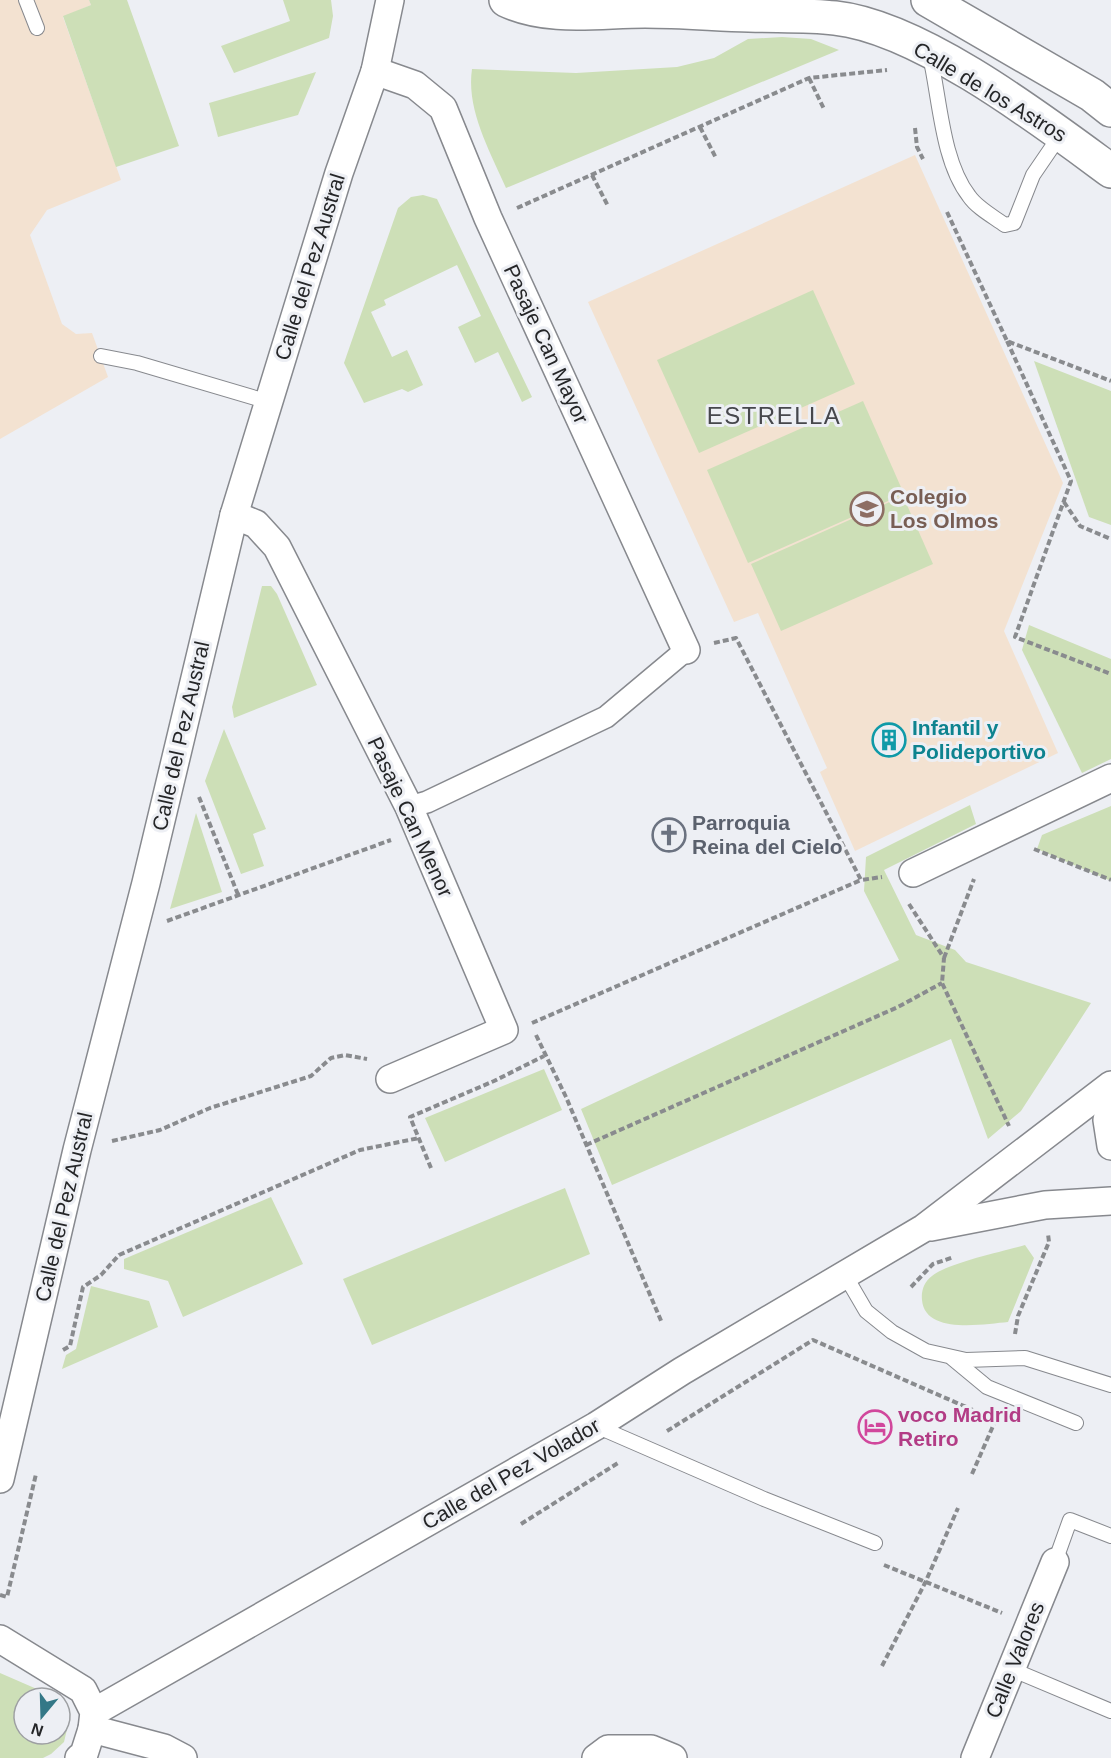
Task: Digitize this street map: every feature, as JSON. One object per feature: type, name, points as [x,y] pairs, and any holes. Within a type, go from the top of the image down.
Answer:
[{"type":"main road","name":"Calle de los Astros","points":[[506,0],[521,7],[562,13],[659,5],[837,18],[873,27],[929,51],[1061,134],[1111,171]]},
{"type":"main road","points":[[928,0],[1092,95],[1111,110]]},
{"type":"street","name":"Calle del Pez Austral","points":[[0,1479],[4,1439],[146,884],[234,515],[339,173],[375,71],[390,0]]},
{"type":"street","name":"Pasaje Can Mayor","points":[[375,71],[415,85],[443,108],[488,218],[686,650]]},
{"type":"street","name":"Pasaje Can Menor","points":[[234,515],[256,524],[277,547],[409,807],[504,1030],[390,1079]]},
{"type":"street","points":[[409,807],[428,802],[606,717],[686,650]]},
{"type":"street","points":[[902,875],[1111,778]]},
{"type":"street","name":"Calle del Pez Volador","points":[[93,1720],[596,1426],[924,1228],[1111,1085]]},
{"type":"street","points":[[1111,1105],[1107,1120],[1111,1146]]},
{"type":"street","name":"Calle del Pez Volador","points":[[924,1228],[1045,1205],[1111,1201]]},
{"type":"street","name":"Calle Valores","points":[[975,1758],[1055,1562]]},
{"type":"street","points":[[0,1639],[83,1690],[93,1720],[84,1754],[79,1758]]},
{"type":"street","points":[[93,1720],[164,1748],[183,1758]]},
{"type":"street","points":[[596,1758],[608,1749],[651,1749],[673,1758]]},
{"type":"lane","points":[[26,0],[37,27]]},
{"type":"lane","points":[[929,51],[940,98],[949,162],[970,198],[1005,225],[1014,223],[1034,175],[1061,134]]},
{"type":"lane","points":[[100,356],[137,363],[269,402]]},
{"type":"lane","points":[[844,1275],[866,1311],[892,1332],[926,1351],[952,1358],[1025,1358],[1111,1385]]},
{"type":"lane","points":[[952,1358],[987,1387],[1076,1423]]},
{"type":"lane","points":[[596,1426],[875,1544]]},
{"type":"lane","points":[[1055,1562],[1071,1520],[1111,1536]]},
{"type":"lane","points":[[1011,1669],[1111,1711]]},
{"type":"path","points":[[488,218],[506,213],[809,78],[898,69]]},
{"type":"path","points":[[809,78],[824,110]]},
{"type":"path","points":[[915,125],[917,147],[927,169]]},
{"type":"path","points":[[700,127],[716,158]]},
{"type":"path","points":[[592,175],[608,206]]},
{"type":"path","points":[[942,201],[1071,481],[1015,637],[1111,674]]},
{"type":"path","points":[[1007,341],[1111,381]]},
{"type":"path","points":[[1064,502],[1080,526],[1111,539]]},
{"type":"path","points":[[686,650],[736,638],[861,879]]},
{"type":"path","points":[[195,785],[239,897]]},
{"type":"path","points":[[158,924],[239,897],[386,841],[422,836]]},
{"type":"path","points":[[1012,1132],[942,983],[944,958],[990,836],[1019,843],[1111,880]]},
{"type":"path","points":[[662,1323],[566,1097],[544,1056],[531,1023],[861,879],[902,875],[944,958]]},
{"type":"path","points":[[586,1145],[898,1007],[942,983]]},
{"type":"path","points":[[77,1150],[160,1130],[210,1108],[311,1076],[326,1062],[345,1055],[371,1060],[382,1068],[390,1079]]},
{"type":"path","points":[[431,1168],[410,1117],[544,1056]]},
{"type":"path","points":[[60,1352],[70,1346],[83,1287],[100,1275],[119,1255],[360,1150],[419,1138]]},
{"type":"path","points":[[1012,1359],[1018,1316],[1049,1242],[1047,1230]]},
{"type":"path","points":[[911,1287],[933,1264],[956,1256]]},
{"type":"path","points":[[660,1435],[813,1340],[974,1410]]},
{"type":"path","points":[[972,1474],[1007,1395]]},
{"type":"path","points":[[985,1415],[996,1420]]},
{"type":"path","points":[[521,1524],[624,1460]]},
{"type":"path","points":[[0,1595],[7,1597],[28,1518],[37,1467]]},
{"type":"path","points":[[882,1666],[925,1583],[958,1508]]},
{"type":"path","points":[[905,1575],[1029,1624]]},
{"type":"shaded area","points":[[0,0],[89,0],[91,5],[63,17],[121,180],[47,210],[30,235],[62,324],[76,334],[92,333],[108,377],[0,439]]},
{"type":"shaded area","name":"Colegio Los Olmos","points":[[915,155],[1063,483],[1004,631],[1058,753],[855,851],[820,772],[827,768],[758,613],[734,622],[588,302]]},
{"type":"green space","points":[[89,0],[127,0],[179,146],[116,167],[63,16],[91,5]]},
{"type":"green space","points":[[283,0],[331,0],[333,16],[329,38],[234,73],[221,46],[290,21]]},
{"type":"green space","points":[[782,37],[811,39],[839,50],[506,188],[476,115],[471,84],[472,69],[576,73],[677,67],[714,58],[748,39]]},
{"type":"green space","points":[[316,72],[298,115],[218,137],[209,103]]},
{"type":"green space","points":[[423,195],[437,199],[532,397],[522,402],[498,352],[475,363],[458,327],[481,316],[457,265],[384,300],[386,305],[371,312],[392,357],[407,350],[423,385],[408,392],[402,389],[364,403],[344,363],[398,208],[411,197]]},
{"type":"green space","points":[[813,290],[855,384],[699,453],[657,360]]},
{"type":"green space","points":[[1034,361],[1111,391],[1111,525],[1089,517]]},
{"type":"green space","points":[[863,401],[904,494],[748,563],[707,470]]},
{"type":"green space","points":[[903,496],[933,564],[781,631],[751,564]]},
{"type":"green space","points":[[262,586],[271,586],[277,594],[317,685],[234,718],[232,707]]},
{"type":"green space","points":[[1029,625],[1111,659],[1111,759],[1082,773],[1022,650]]},
{"type":"green space","points":[[224,729],[266,829],[253,834],[264,866],[241,874],[205,781]]},
{"type":"green space","points":[[970,805],[976,824],[884,870],[916,935],[955,950],[966,962],[1091,1003],[1021,1111],[988,1139],[951,1039],[612,1185],[581,1109],[899,960],[864,891],[866,857]]},
{"type":"green space","points":[[1111,806],[1111,881],[1037,849],[1042,835]]},
{"type":"green space","points":[[196,813],[222,892],[170,909]]},
{"type":"green space","points":[[544,1069],[562,1110],[445,1162],[425,1118]]},
{"type":"green space","points":[[565,1188],[590,1254],[372,1345],[343,1279]]},
{"type":"green space","points":[[271,1197],[303,1264],[183,1317],[168,1281],[124,1269],[124,1259]]},
{"type":"green space","points":[[1025,1245],[1034,1258],[1008,1322],[957,1325],[944,1323],[933,1318],[926,1311],[922,1293],[929,1278],[939,1271],[962,1262]]},
{"type":"green space","points":[[91,1286],[149,1301],[158,1327],[62,1369],[66,1355],[76,1349]]},
{"type":"green space","points":[[0,1673],[30,1686],[12,1686],[12,1746],[60,1746],[43,1758],[0,1758]]},
{"type":"place","name":"Colegio Los Olmos","points":[[867,509]]},
{"type":"place","name":"Infantil y Polideportivo","points":[[889,740]]},
{"type":"place","name":"Parroquia Reina del Cielo","points":[[669,835]]},
{"type":"place","name":"voco Madrid Retiro","points":[[875,1427]]},
{"type":"district","name":"ESTRELLA","points":[[774,416]]}]
